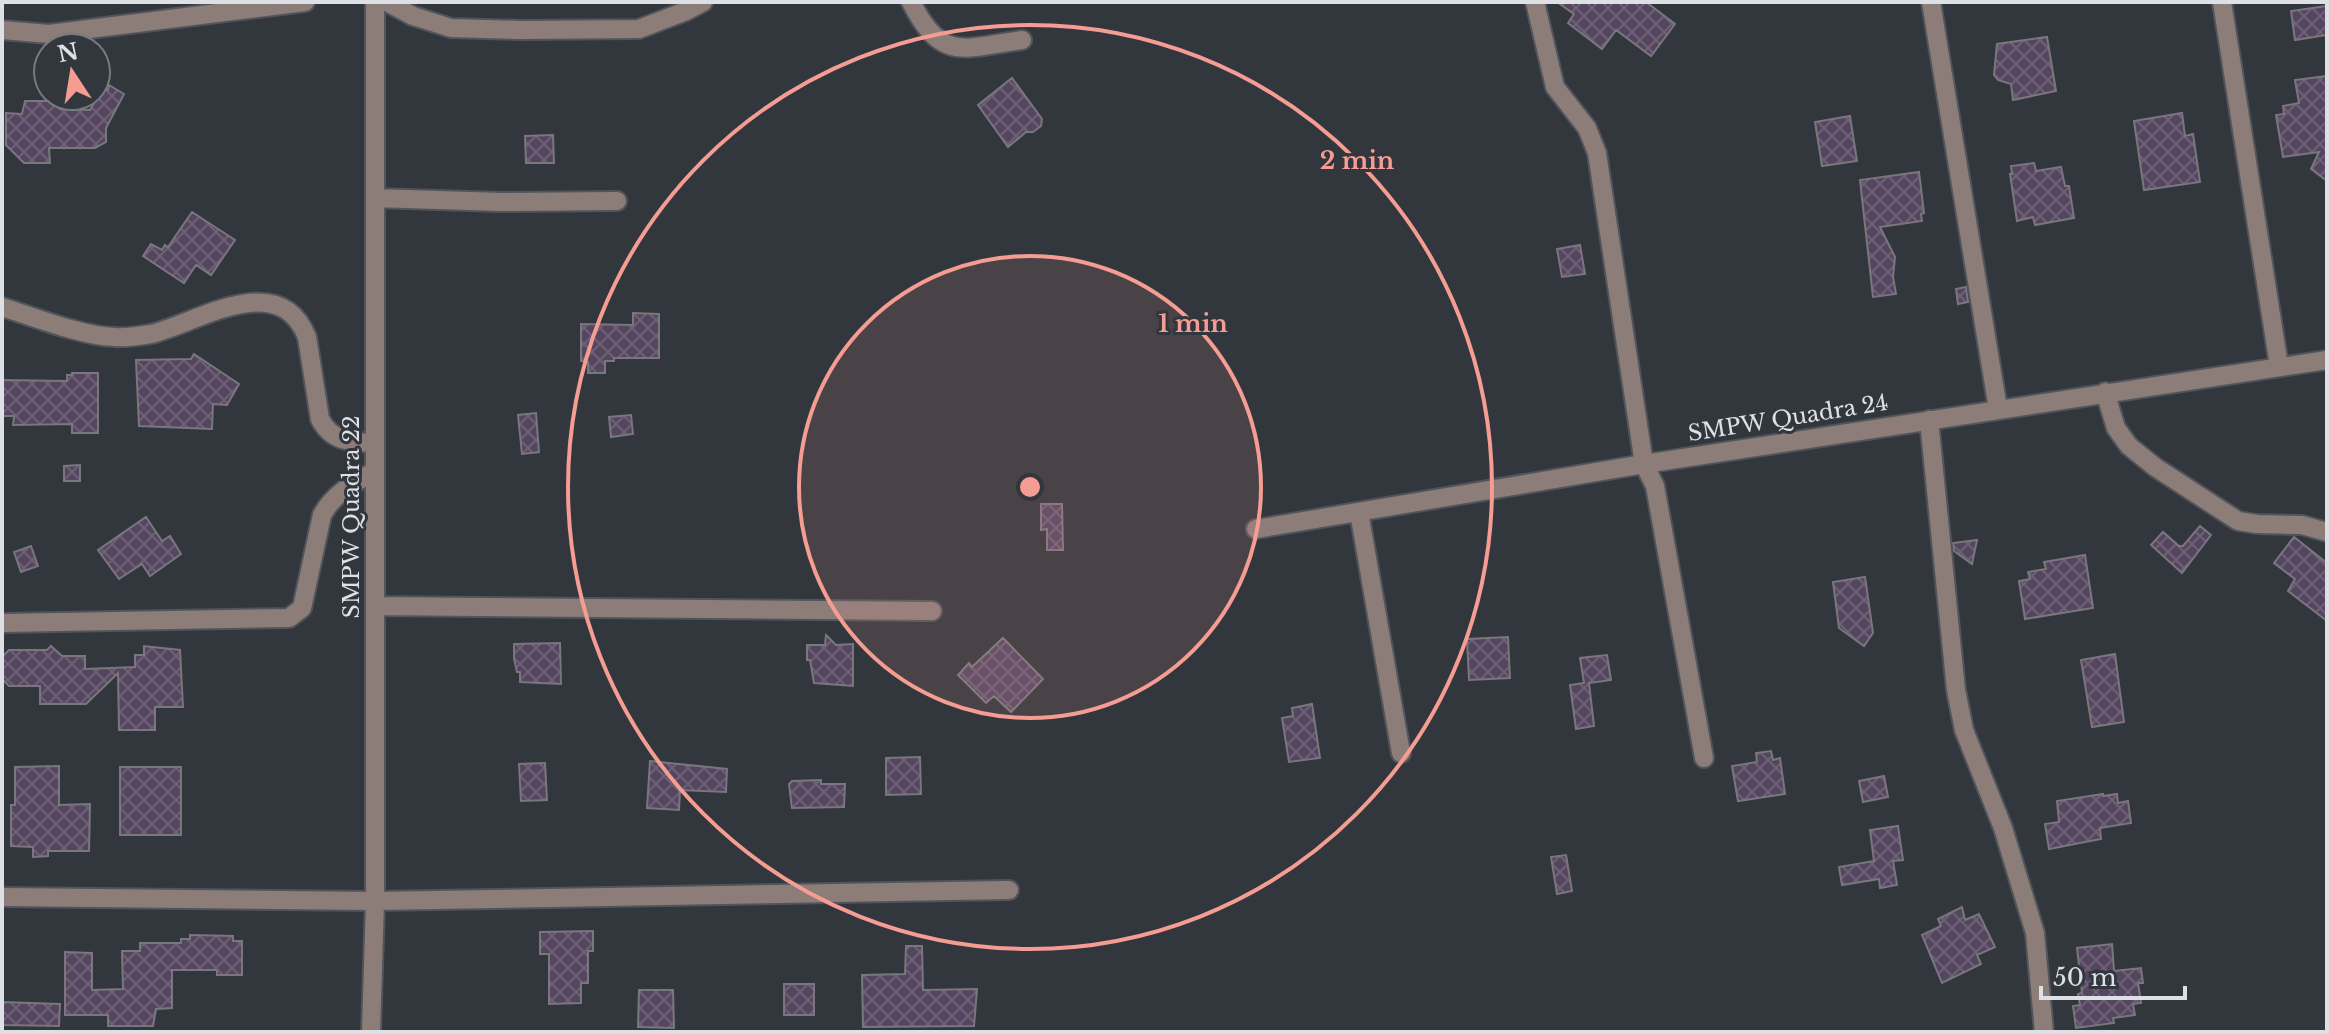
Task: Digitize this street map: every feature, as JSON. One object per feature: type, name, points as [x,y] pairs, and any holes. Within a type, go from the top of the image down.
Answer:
[{"type":"street","points":[[2,30],[49,34],[305,2]]},
{"type":"street","name":"SMPW Quadra 22","points":[[371,1032],[375,901],[375,2]]},
{"type":"street","points":[[387,2],[413,16],[451,28],[521,30],[639,29],[703,2]]},
{"type":"street","points":[[911,2],[922,23],[938,42],[961,48],[1022,40]]},
{"type":"street","points":[[1535,2],[1555,87],[1587,128],[1597,153],[1644,464],[1655,486],[1704,758]]},
{"type":"street","points":[[1931,2],[1998,409]]},
{"type":"street","points":[[2222,2],[2279,366]]},
{"type":"street","points":[[375,198],[501,202],[617,201]]},
{"type":"street","points":[[2,307],[112,337],[150,334],[238,303],[276,306],[293,314],[303,325],[317,404],[325,429],[337,439],[375,443]]},
{"type":"street","name":"SMPW Quadra 24","points":[[1256,529],[1644,464],[2327,360]]},
{"type":"street","points":[[2105,392],[2116,428],[2129,446],[2147,462],[2238,521],[2302,525],[2327,532]]},
{"type":"street","points":[[1929,420],[1956,690],[1964,730],[2003,828],[2035,933],[2044,1032]]},
{"type":"street","points":[[2,623],[289,618],[302,608],[322,515],[327,506],[347,487],[375,471]]},
{"type":"street","points":[[1359,512],[1401,753]]},
{"type":"street","points":[[375,606],[932,611]]},
{"type":"street","points":[[2,897],[375,901],[1009,890]]},
{"type":"building","points":[[1557,2],[1646,2],[1675,24],[1651,56],[1616,30],[1602,49],[1568,23],[1574,14]]},
{"type":"building","points":[[2327,6],[2327,35],[2295,40],[2291,11]]},
{"type":"building","points":[[2047,37],[2056,91],[2013,100],[2011,84],[1998,80],[1994,75],[1997,44]]},
{"type":"building","points":[[2327,76],[2327,181],[2311,169],[2319,152],[2283,157],[2276,115],[2284,114],[2283,106],[2299,103],[2295,80]]},
{"type":"building","points":[[1012,78],[1042,119],[1041,126],[1033,132],[1026,132],[1008,147],[978,105]]},
{"type":"building","points":[[112,87],[124,94],[106,128],[106,142],[95,148],[49,148],[50,163],[24,163],[6,145],[6,113],[22,114],[25,101],[32,101],[32,112],[112,112]]},
{"type":"building","points":[[2182,113],[2185,136],[2193,134],[2200,182],[2144,190],[2134,121]]},
{"type":"building","points":[[1850,116],[1857,161],[1822,166],[1815,122]]},
{"type":"building","points":[[553,135],[554,163],[526,163],[525,136]]},
{"type":"building","points":[[2034,163],[2036,171],[2061,167],[2065,186],[2069,186],[2074,218],[2035,225],[2033,217],[2017,221],[2011,166]]},
{"type":"building","points":[[1919,172],[1924,213],[1921,214],[1922,221],[1880,227],[1895,257],[1893,277],[1896,294],[1873,297],[1860,180]]},
{"type":"building","points":[[192,212],[235,240],[211,275],[196,265],[184,283],[143,256],[151,244],[162,250],[165,245],[168,247]]},
{"type":"building","points":[[1580,245],[1585,274],[1562,277],[1557,249]]},
{"type":"building","points":[[1966,287],[1968,302],[1958,304],[1956,289]]},
{"type":"building","points":[[633,313],[659,314],[659,358],[614,358],[614,361],[605,361],[605,373],[588,373],[588,362],[581,361],[581,324],[633,325]]},
{"type":"building","points":[[194,354],[239,384],[227,405],[213,404],[212,429],[139,426],[136,360],[191,359]]},
{"type":"building","points":[[98,373],[98,433],[72,433],[72,424],[13,425],[14,416],[2,416],[2,380],[67,381],[67,375]]},
{"type":"building","points":[[536,413],[539,452],[522,454],[518,415]]},
{"type":"building","points":[[631,415],[633,434],[611,437],[609,417]]},
{"type":"building","points":[[80,465],[80,481],[64,481],[64,466]]},
{"type":"building","points":[[1041,504],[1062,504],[1063,550],[1047,550],[1047,529],[1041,530]]},
{"type":"building","points":[[146,517],[162,541],[170,536],[181,554],[150,576],[142,564],[119,579],[98,550]]},
{"type":"building","points":[[2200,526],[2211,535],[2182,573],[2151,545],[2163,532],[2183,546]]},
{"type":"building","points":[[2294,537],[2327,563],[2327,621],[2288,591],[2295,579],[2274,563]]},
{"type":"building","points":[[1977,540],[1972,564],[1954,551],[1953,543]]},
{"type":"building","points":[[31,546],[38,566],[21,572],[14,552]]},
{"type":"building","points":[[2085,555],[2093,608],[2025,619],[2019,581],[2030,579],[2028,572],[2046,569],[2044,562]]},
{"type":"building","points":[[1865,577],[1873,633],[1864,646],[1839,628],[1833,582]]},
{"type":"building","points":[[826,635],[836,645],[853,644],[853,686],[814,683],[810,660],[807,660],[807,645],[825,645]]},
{"type":"building","points":[[1508,637],[1510,678],[1469,680],[1467,639]]},
{"type":"building","points":[[1003,638],[1043,679],[1011,712],[994,696],[986,703],[958,675],[969,663],[972,667]]},
{"type":"building","points":[[560,643],[561,684],[520,682],[514,644]]},
{"type":"building","points":[[51,646],[62,656],[85,656],[85,669],[135,667],[135,655],[144,655],[144,646],[180,650],[183,707],[155,707],[155,730],[119,730],[118,673],[86,704],[40,704],[40,686],[9,686],[2,679],[2,657],[9,650],[47,650]]},
{"type":"building","points":[[2115,654],[2124,722],[2092,727],[2081,660]]},
{"type":"building","points":[[1607,655],[1611,680],[1589,683],[1594,726],[1576,729],[1570,685],[1584,683],[1580,658]]},
{"type":"building","points":[[1312,704],[1320,758],[1289,762],[1282,718],[1293,716],[1292,708]]},
{"type":"building","points":[[1771,751],[1773,760],[1780,758],[1785,794],[1738,801],[1732,766],[1757,762],[1756,753]]},
{"type":"building","points":[[920,757],[921,794],[886,795],[886,758]]},
{"type":"building","points":[[650,761],[727,769],[726,792],[680,790],[679,810],[647,808]]},
{"type":"building","points":[[545,763],[547,800],[521,801],[519,764]]},
{"type":"building","points":[[59,766],[59,805],[90,804],[89,851],[48,851],[48,856],[33,857],[33,847],[11,846],[15,767]]},
{"type":"building","points":[[120,767],[181,767],[181,835],[120,835]]},
{"type":"building","points":[[1884,776],[1888,797],[1863,802],[1859,781]]},
{"type":"building","points":[[821,780],[821,784],[845,784],[844,807],[792,808],[789,784],[792,781]]},
{"type":"building","points":[[2117,794],[2118,803],[2128,801],[2131,823],[2100,828],[2101,839],[2049,849],[2045,824],[2059,822],[2057,801]]},
{"type":"building","points":[[1898,826],[1903,860],[1893,861],[1897,885],[1880,888],[1879,879],[1842,885],[1839,867],[1874,861],[1870,830]]},
{"type":"building","points":[[1566,855],[1572,891],[1557,894],[1551,857]]},
{"type":"building","points":[[1962,907],[1965,920],[1979,914],[1995,947],[1977,955],[1981,964],[1942,983],[1922,935],[1941,926],[1938,919]]},
{"type":"building","points":[[593,931],[593,951],[588,951],[588,983],[581,983],[581,1003],[549,1004],[549,954],[540,954],[540,932]]},
{"type":"building","points":[[190,935],[233,936],[233,941],[242,941],[242,975],[217,975],[217,970],[172,970],[172,1008],[156,1009],[153,1026],[108,1026],[108,1015],[65,1015],[65,952],[92,953],[92,990],[123,989],[122,951],[140,951],[140,943],[181,943],[181,939],[190,939]]},
{"type":"building","points":[[2112,944],[2114,971],[2141,968],[2143,983],[2138,983],[2141,1003],[2133,1004],[2135,1015],[2113,1018],[2114,1023],[2076,1028],[2073,1006],[2080,1005],[2078,994],[2082,993],[2077,948]]},
{"type":"building","points":[[906,946],[922,946],[923,990],[977,989],[974,1026],[863,1027],[862,975],[905,974]]},
{"type":"building","points":[[784,984],[814,984],[814,1015],[784,1015]]},
{"type":"building","points":[[639,990],[673,990],[674,1028],[638,1027]]},
{"type":"building","points":[[2,1002],[60,1004],[59,1026],[2,1025]]}]
